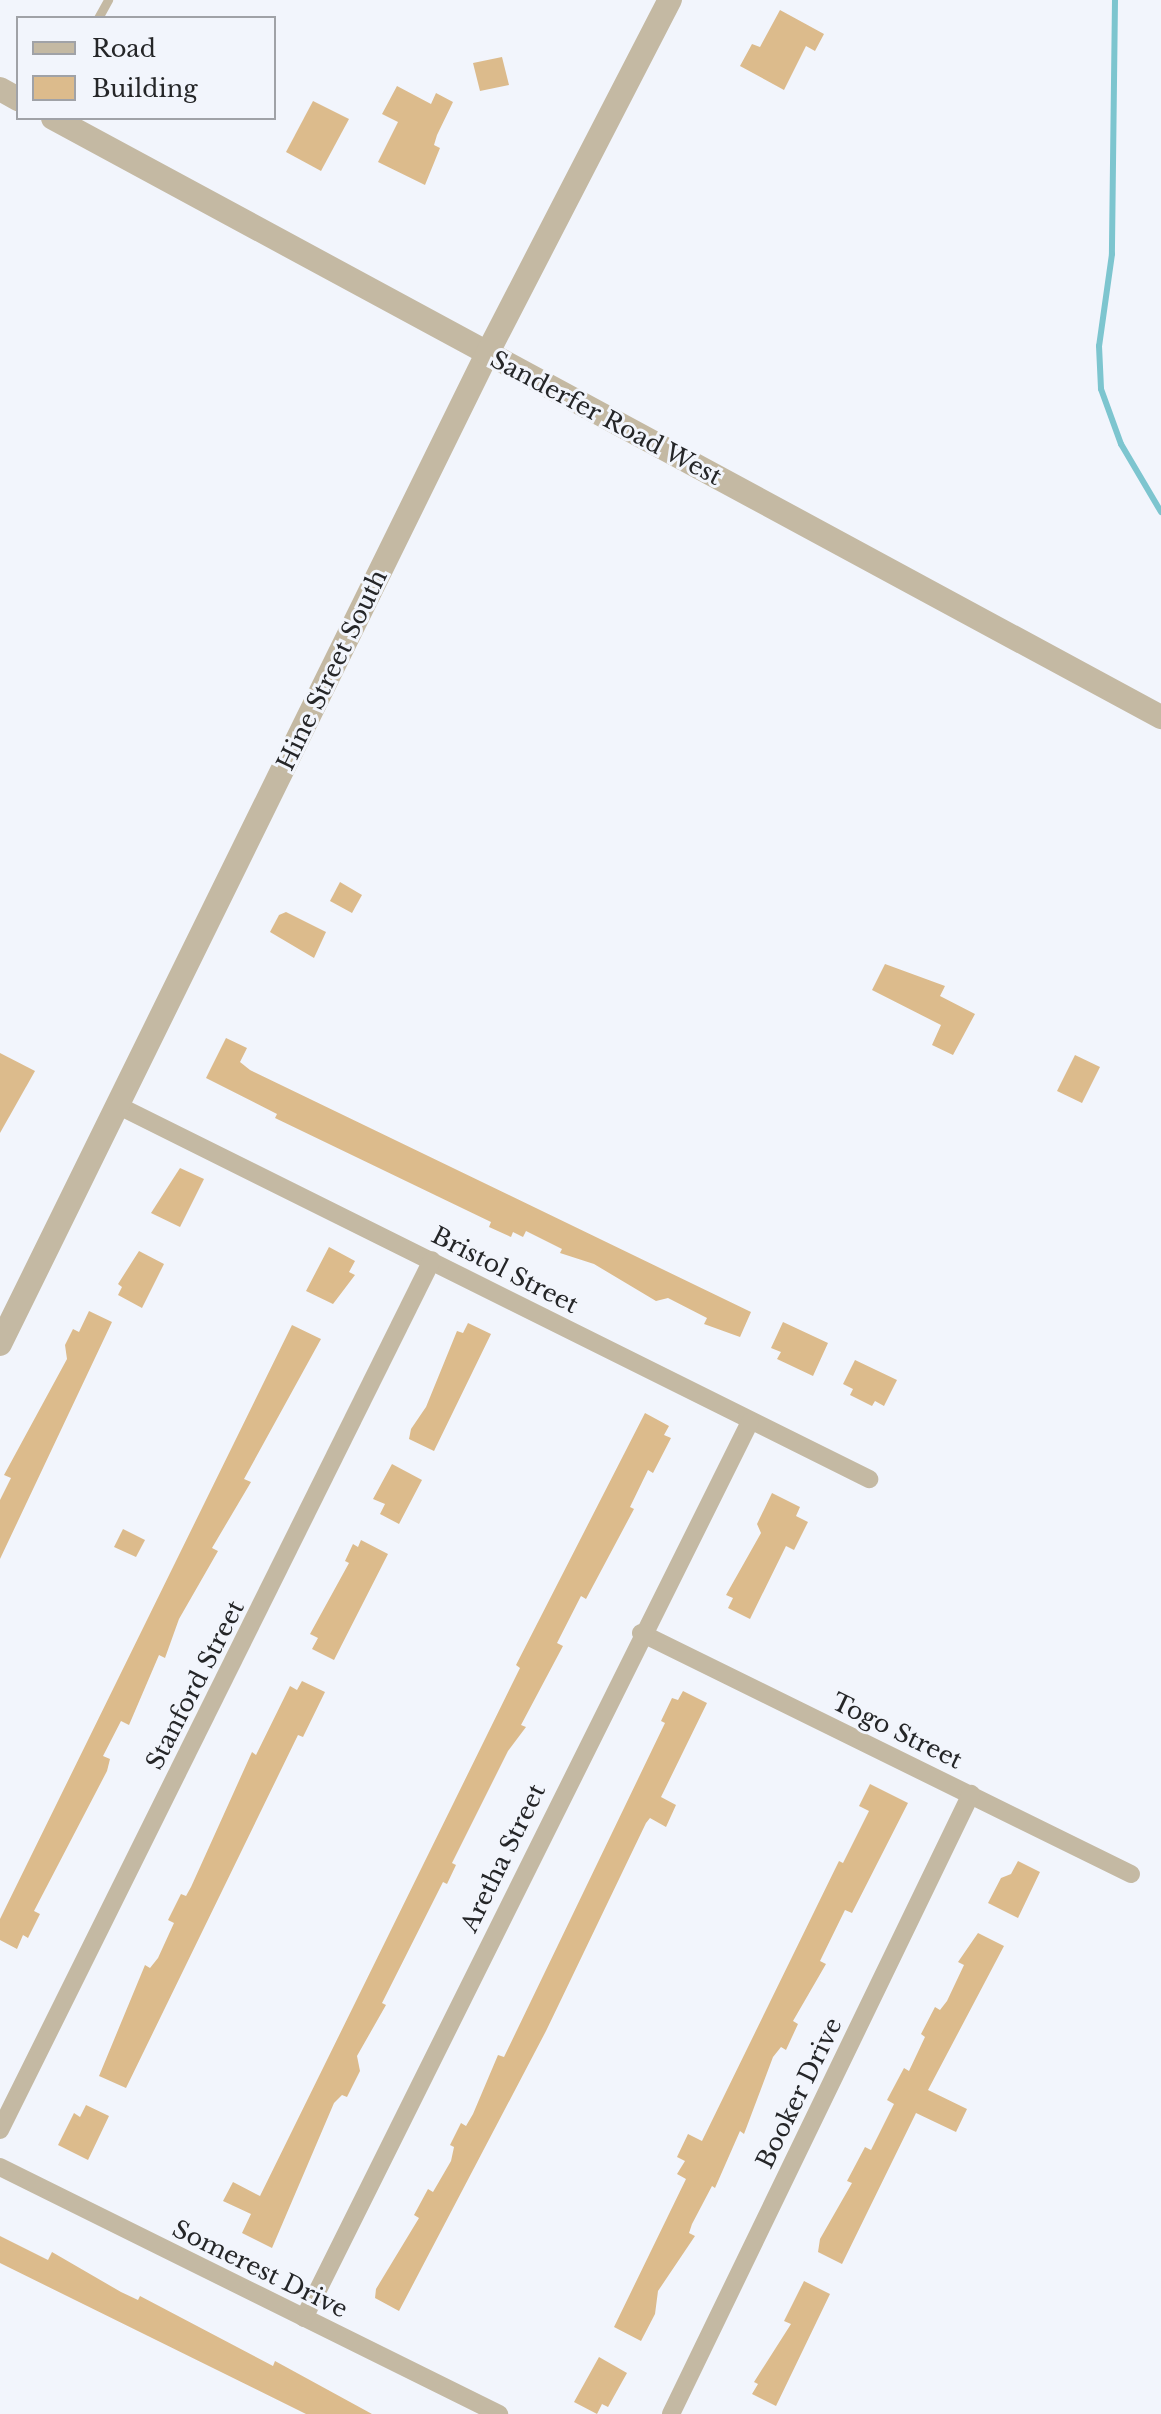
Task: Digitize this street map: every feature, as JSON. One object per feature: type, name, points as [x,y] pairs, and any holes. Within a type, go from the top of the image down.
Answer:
[{"type":"street","name":"Hine Street South","points":[[0,1344],[487,354],[670,0]]},
{"type":"street","name":"Sanderfer Road West","points":[[57,120],[1161,717]]},
{"type":"street","name":"Bristol Street","points":[[119,1106],[869,1479]]},
{"type":"street","name":"Stanford Street","points":[[0,2130],[432,1260]]},
{"type":"street","name":"Aretha Street","points":[[304,2318],[641,1633],[750,1422]]},
{"type":"street","name":"Togo Street","points":[[641,1633],[1131,1874]]},
{"type":"street","name":"Booker Drive","points":[[671,2414],[971,1794]]},
{"type":"street","name":"Somerest Drive","points":[[0,2167],[499,2414]]},
{"type":"building","points":[[780,10],[824,34],[815,51],[806,46],[784,90],[740,66],[752,44],[760,47]]},
{"type":"building","points":[[502,57],[509,85],[480,91],[473,63]]},
{"type":"building","points":[[397,86],[431,104],[436,93],[453,102],[437,135],[434,145],[440,148],[425,185],[378,162],[398,122],[382,114]]},
{"type":"building","points":[[313,101],[349,119],[321,171],[286,152]]},
{"type":"building","points":[[340,882],[362,895],[352,913],[330,901]]},
{"type":"building","points":[[286,912],[326,932],[314,958],[270,932],[279,915]]},
{"type":"building","points":[[885,964],[945,986],[940,996],[975,1014],[953,1055],[932,1045],[941,1025],[872,990]]},
{"type":"building","points":[[226,1038],[247,1048],[240,1062],[250,1070],[751,1312],[740,1337],[704,1324],[707,1318],[668,1298],[656,1301],[594,1264],[560,1253],[562,1249],[526,1231],[523,1237],[513,1232],[511,1237],[489,1227],[491,1222],[275,1118],[277,1114],[206,1078]]},
{"type":"building","points":[[0,1053],[35,1071],[0,1133]]},
{"type":"building","points":[[1075,1055],[1100,1067],[1082,1103],[1057,1091]]},
{"type":"building","points":[[180,1168],[204,1179],[180,1227],[151,1213]]},
{"type":"building","points":[[329,1247],[355,1261],[349,1272],[355,1275],[333,1304],[306,1291]]},
{"type":"building","points":[[139,1251],[164,1264],[142,1308],[118,1295],[122,1287],[118,1284]]},
{"type":"building","points":[[89,1311],[112,1322],[0,1559],[0,1500],[11,1478],[4,1475],[67,1359],[65,1345],[73,1329],[79,1332]]},
{"type":"building","points":[[783,1322],[828,1343],[813,1376],[777,1359],[781,1352],[771,1348]]},
{"type":"building","points":[[468,1323],[491,1334],[434,1451],[409,1439],[411,1429],[426,1407],[457,1331],[463,1333]]},
{"type":"building","points":[[292,1325],[321,1339],[244,1479],[251,1482],[212,1548],[218,1551],[179,1619],[165,1658],[159,1655],[129,1725],[121,1721],[103,1756],[110,1759],[107,1771],[34,1911],[40,1914],[28,1938],[23,1935],[17,1949],[0,1940],[0,1919]]},
{"type":"building","points":[[855,1360],[897,1380],[884,1406],[875,1401],[872,1406],[850,1395],[853,1389],[843,1384]]},
{"type":"building","points":[[645,1413],[669,1426],[664,1435],[671,1438],[653,1473],[648,1470],[630,1507],[634,1509],[586,1599],[581,1596],[557,1643],[563,1646],[521,1725],[526,1727],[508,1751],[452,1863],[456,1865],[447,1884],[443,1882],[382,2003],[386,2005],[357,2056],[360,2071],[347,2097],[342,2095],[334,2103],[272,2248],[242,2233],[251,2214],[223,2201],[233,2182],[260,2196],[520,1668],[516,1665]]},
{"type":"building","points":[[392,1464],[422,1480],[399,1524],[380,1514],[385,1504],[373,1499]]},
{"type":"building","points":[[772,1493],[800,1507],[796,1516],[808,1522],[794,1550],[786,1546],[750,1619],[728,1608],[733,1598],[726,1595],[761,1533],[757,1524]]},
{"type":"building","points":[[123,1529],[145,1540],[136,1557],[114,1547]]},
{"type":"building","points":[[361,1540],[388,1554],[334,1660],[312,1649],[318,1638],[310,1634],[349,1563],[345,1561],[353,1544],[358,1547]]},
{"type":"building","points":[[302,1681],[325,1692],[303,1737],[298,1735],[126,2088],[99,2076],[145,1965],[150,1968],[158,1958],[174,1923],[168,1920],[181,1894],[186,1896],[191,1887],[252,1752],[256,1755],[290,1686],[297,1690]]},
{"type":"building","points":[[683,1691],[707,1703],[661,1797],[676,1805],[666,1827],[650,1818],[646,1823],[546,2031],[399,2311],[375,2298],[376,2289],[419,2218],[414,2215],[428,2189],[433,2192],[451,2161],[454,2147],[450,2145],[461,2123],[466,2126],[473,2114],[498,2055],[504,2057],[665,1723],[661,1721],[672,1698],[678,1700]]},
{"type":"building","points":[[870,1784],[908,1803],[852,1913],[845,1910],[820,1961],[826,1964],[793,2021],[798,2024],[786,2050],[781,2047],[773,2057],[744,2134],[740,2131],[715,2188],[712,2186],[692,2224],[689,2233],[695,2236],[658,2291],[655,2314],[641,2341],[614,2327],[686,2179],[677,2174],[685,2161],[677,2157],[688,2134],[702,2141],[839,1861],[843,1863],[869,1811],[859,1806]]},
{"type":"building","points":[[1018,1861],[1040,1872],[1018,1918],[988,1903],[1001,1878],[1011,1874]]},
{"type":"building","points":[[978,1933],[1004,1946],[928,2090],[967,2109],[956,2132],[916,2113],[842,2264],[818,2252],[820,2239],[852,2183],[847,2181],[865,2147],[871,2150],[894,2104],[887,2100],[904,2068],[909,2071],[925,2037],[921,2034],[935,2007],[940,2010],[947,2001],[964,1965],[958,1962]]},
{"type":"building","points":[[86,2105],[109,2116],[88,2160],[58,2145],[74,2113],[80,2117]]},
{"type":"building","points":[[0,2236],[48,2260],[52,2252],[121,2292],[138,2300],[140,2296],[273,2366],[275,2361],[372,2414],[306,2414],[0,2263]]},
{"type":"building","points":[[804,2281],[830,2294],[776,2406],[752,2394],[758,2384],[754,2382],[791,2324],[784,2321]]},
{"type":"building","points":[[599,2357],[627,2373],[608,2407],[602,2404],[597,2414],[574,2402]]},
{"type":"waterway","points":[[1115,0],[1112,254],[1099,346],[1101,389],[1121,444],[1161,512]]}]
